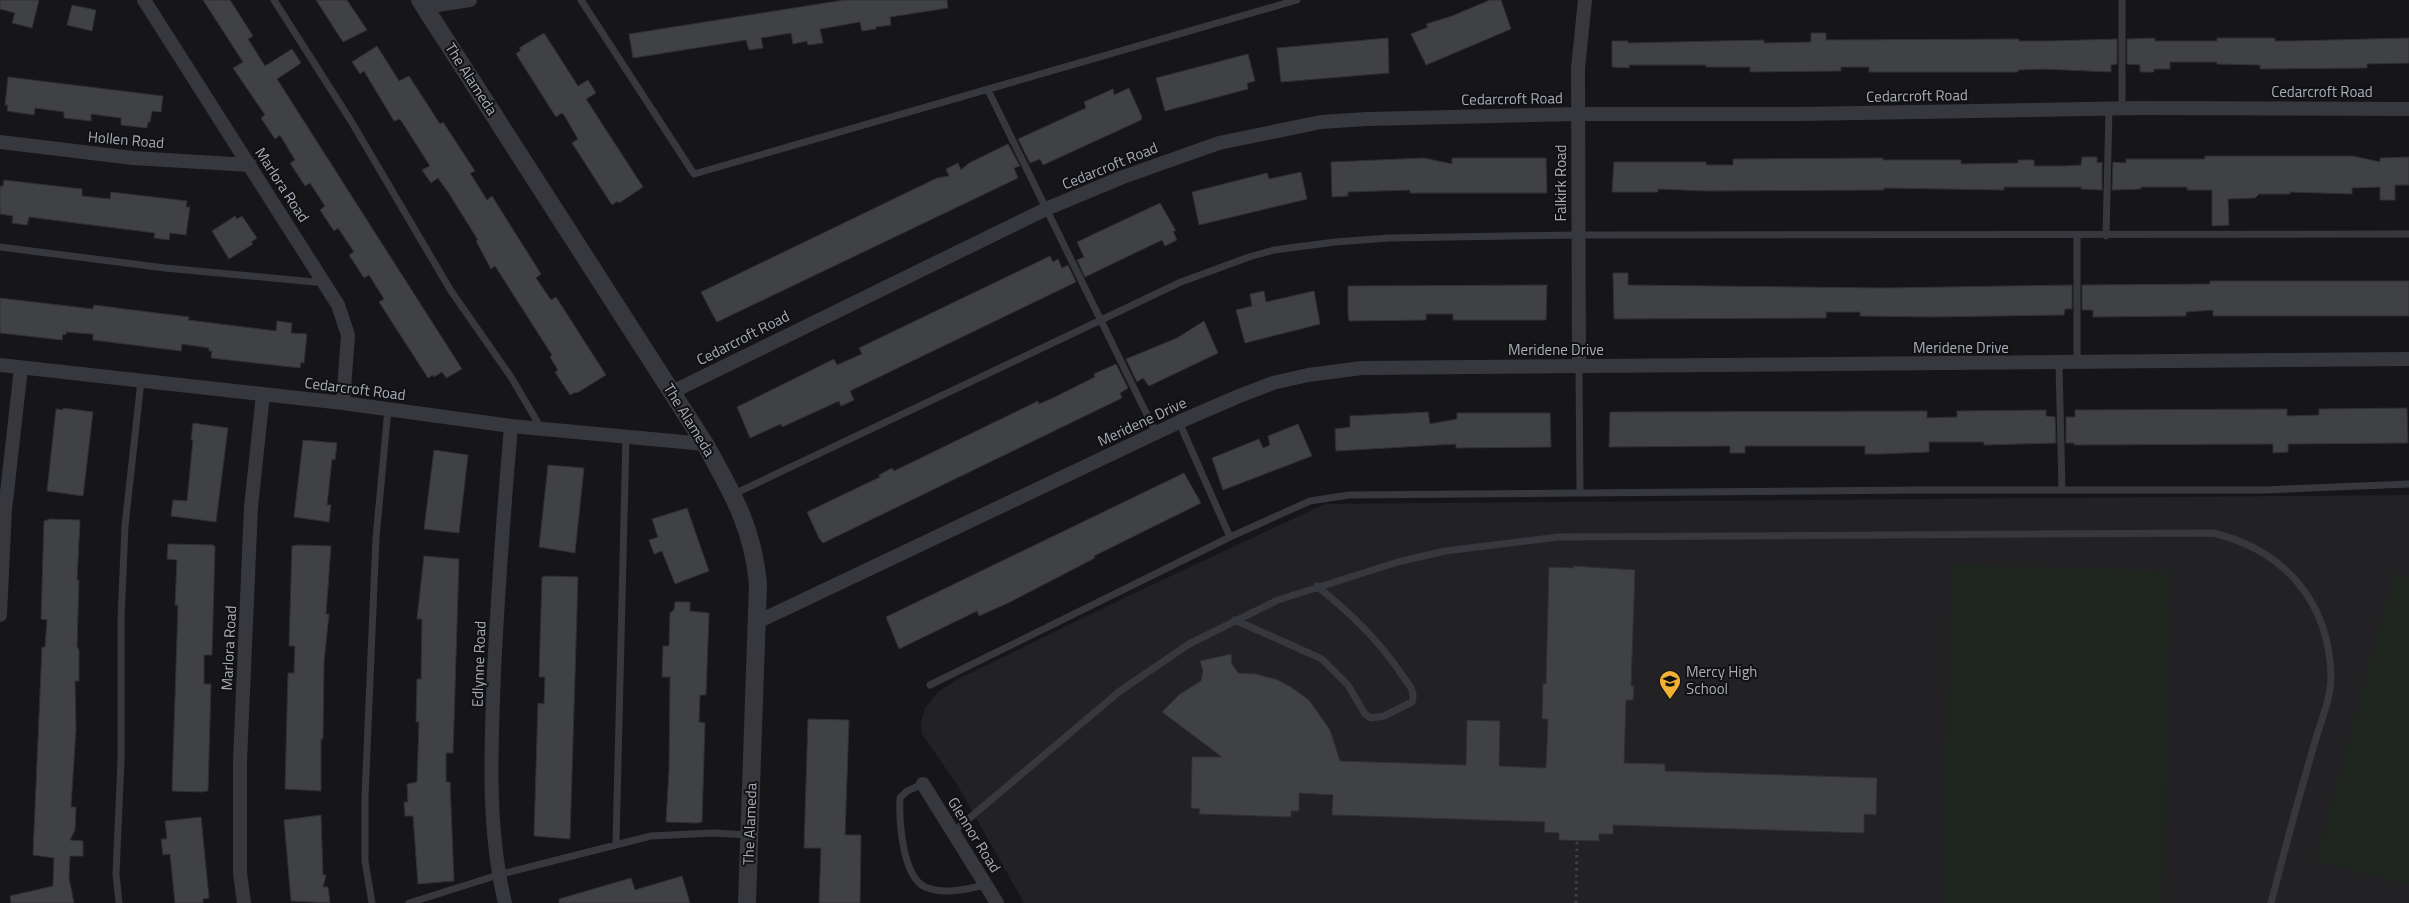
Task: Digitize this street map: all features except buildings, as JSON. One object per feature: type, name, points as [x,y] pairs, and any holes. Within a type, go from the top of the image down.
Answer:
[{"type":"street","name":"Marlora Road","points":[[144,0],[338,305],[348,335],[343,403]]},
{"type":"street","points":[[422,3],[470,0]]},
{"type":"street","name":"Falkirk Road","points":[[1579,366],[1577,114],[1578,68],[1585,0]]},
{"type":"street","name":"The Alameda","points":[[422,3],[705,444],[734,494],[749,530],[756,562],[757,622],[747,903]]},
{"type":"street","name":"Cedarcroft Road","points":[[672,392],[1046,209],[1123,177],[1194,151],[1249,135],[1312,124],[1367,119],[1577,114],[1801,114],[2116,108],[2409,109]]},
{"type":"street","name":"Hollen Road","points":[[0,142],[133,158],[250,165]]},
{"type":"street","name":"Meridene Drive","points":[[757,622],[1179,422],[1273,383],[1308,376],[1362,368],[2409,360]]},
{"type":"street","name":"Cedarcroft Road","points":[[0,365],[343,403],[511,426],[705,444]]},
{"type":"street","points":[[0,615],[5,510],[21,368]]},
{"type":"street","name":"Marlora Road","points":[[244,903],[240,873],[240,761],[250,507],[263,394]]},
{"type":"street","name":"Edlynne Road","points":[[505,903],[498,875],[494,842],[492,802],[493,711],[498,601],[511,426]]},
{"type":"street","name":"Glennor Road","points":[[923,784],[997,903]]},
{"type":"lane","points":[[274,0],[351,122],[451,291],[511,377],[541,429]]},
{"type":"lane","points":[[582,0],[694,174],[1297,0]]},
{"type":"lane","points":[[2106,236],[2122,0]]},
{"type":"lane","points":[[988,90],[1156,433]]},
{"type":"lane","points":[[734,494],[1181,282],[1249,257],[1274,250],[1335,242],[1389,238],[1578,235],[2106,236],[2409,234]]},
{"type":"lane","points":[[2076,364],[2077,236]]},
{"type":"lane","points":[[0,247],[165,268],[325,283]]},
{"type":"lane","points":[[2060,364],[2062,490]]},
{"type":"lane","points":[[1579,366],[1580,493]]},
{"type":"lane","points":[[118,903],[116,874],[121,761],[121,619],[125,526],[141,381]]},
{"type":"lane","points":[[372,903],[365,861],[365,797],[376,538],[388,409]]},
{"type":"lane","points":[[1179,422],[1230,537]]},
{"type":"lane","points":[[616,843],[626,437]]},
{"type":"lane","points":[[930,685],[1230,537],[1310,501],[1326,498],[1349,495],[1580,493],[2264,490],[2409,484]]},
{"type":"lane","points":[[953,832],[1120,691],[1189,644],[1278,600],[1317,586],[1398,562],[1445,551],[1559,537],[2213,533],[2233,538],[2276,560],[2293,576],[2319,616],[2331,675],[2326,710],[2271,903]]},
{"type":"lane","points":[[1235,620],[1322,659],[1348,684],[1364,714],[1371,718],[1384,716],[1412,702],[1413,691],[1384,648],[1354,617],[1317,586]]},
{"type":"lane","points":[[923,784],[907,791],[900,798],[902,839],[911,870],[924,886],[940,891],[960,890],[986,885]]},
{"type":"lane","points":[[409,903],[498,875],[616,843],[674,834],[713,833],[750,836]]},
{"type":"path","points":[[1576,903],[1577,840]]},
{"type":"shaded area","name":"Mercy High School","points":[[2409,495],[2409,903],[1024,903],[958,786],[922,734],[921,723],[925,708],[938,692],[958,679],[1128,596],[1325,504]]},
{"type":"shaded area","points":[[1952,565],[2171,571],[2162,903],[1942,903]]},
{"type":"shaded area","points":[[2394,574],[2409,578],[2409,885],[2316,860]]},
{"type":"place","name":"Mercy High School","points":[[1670,700]]}]
